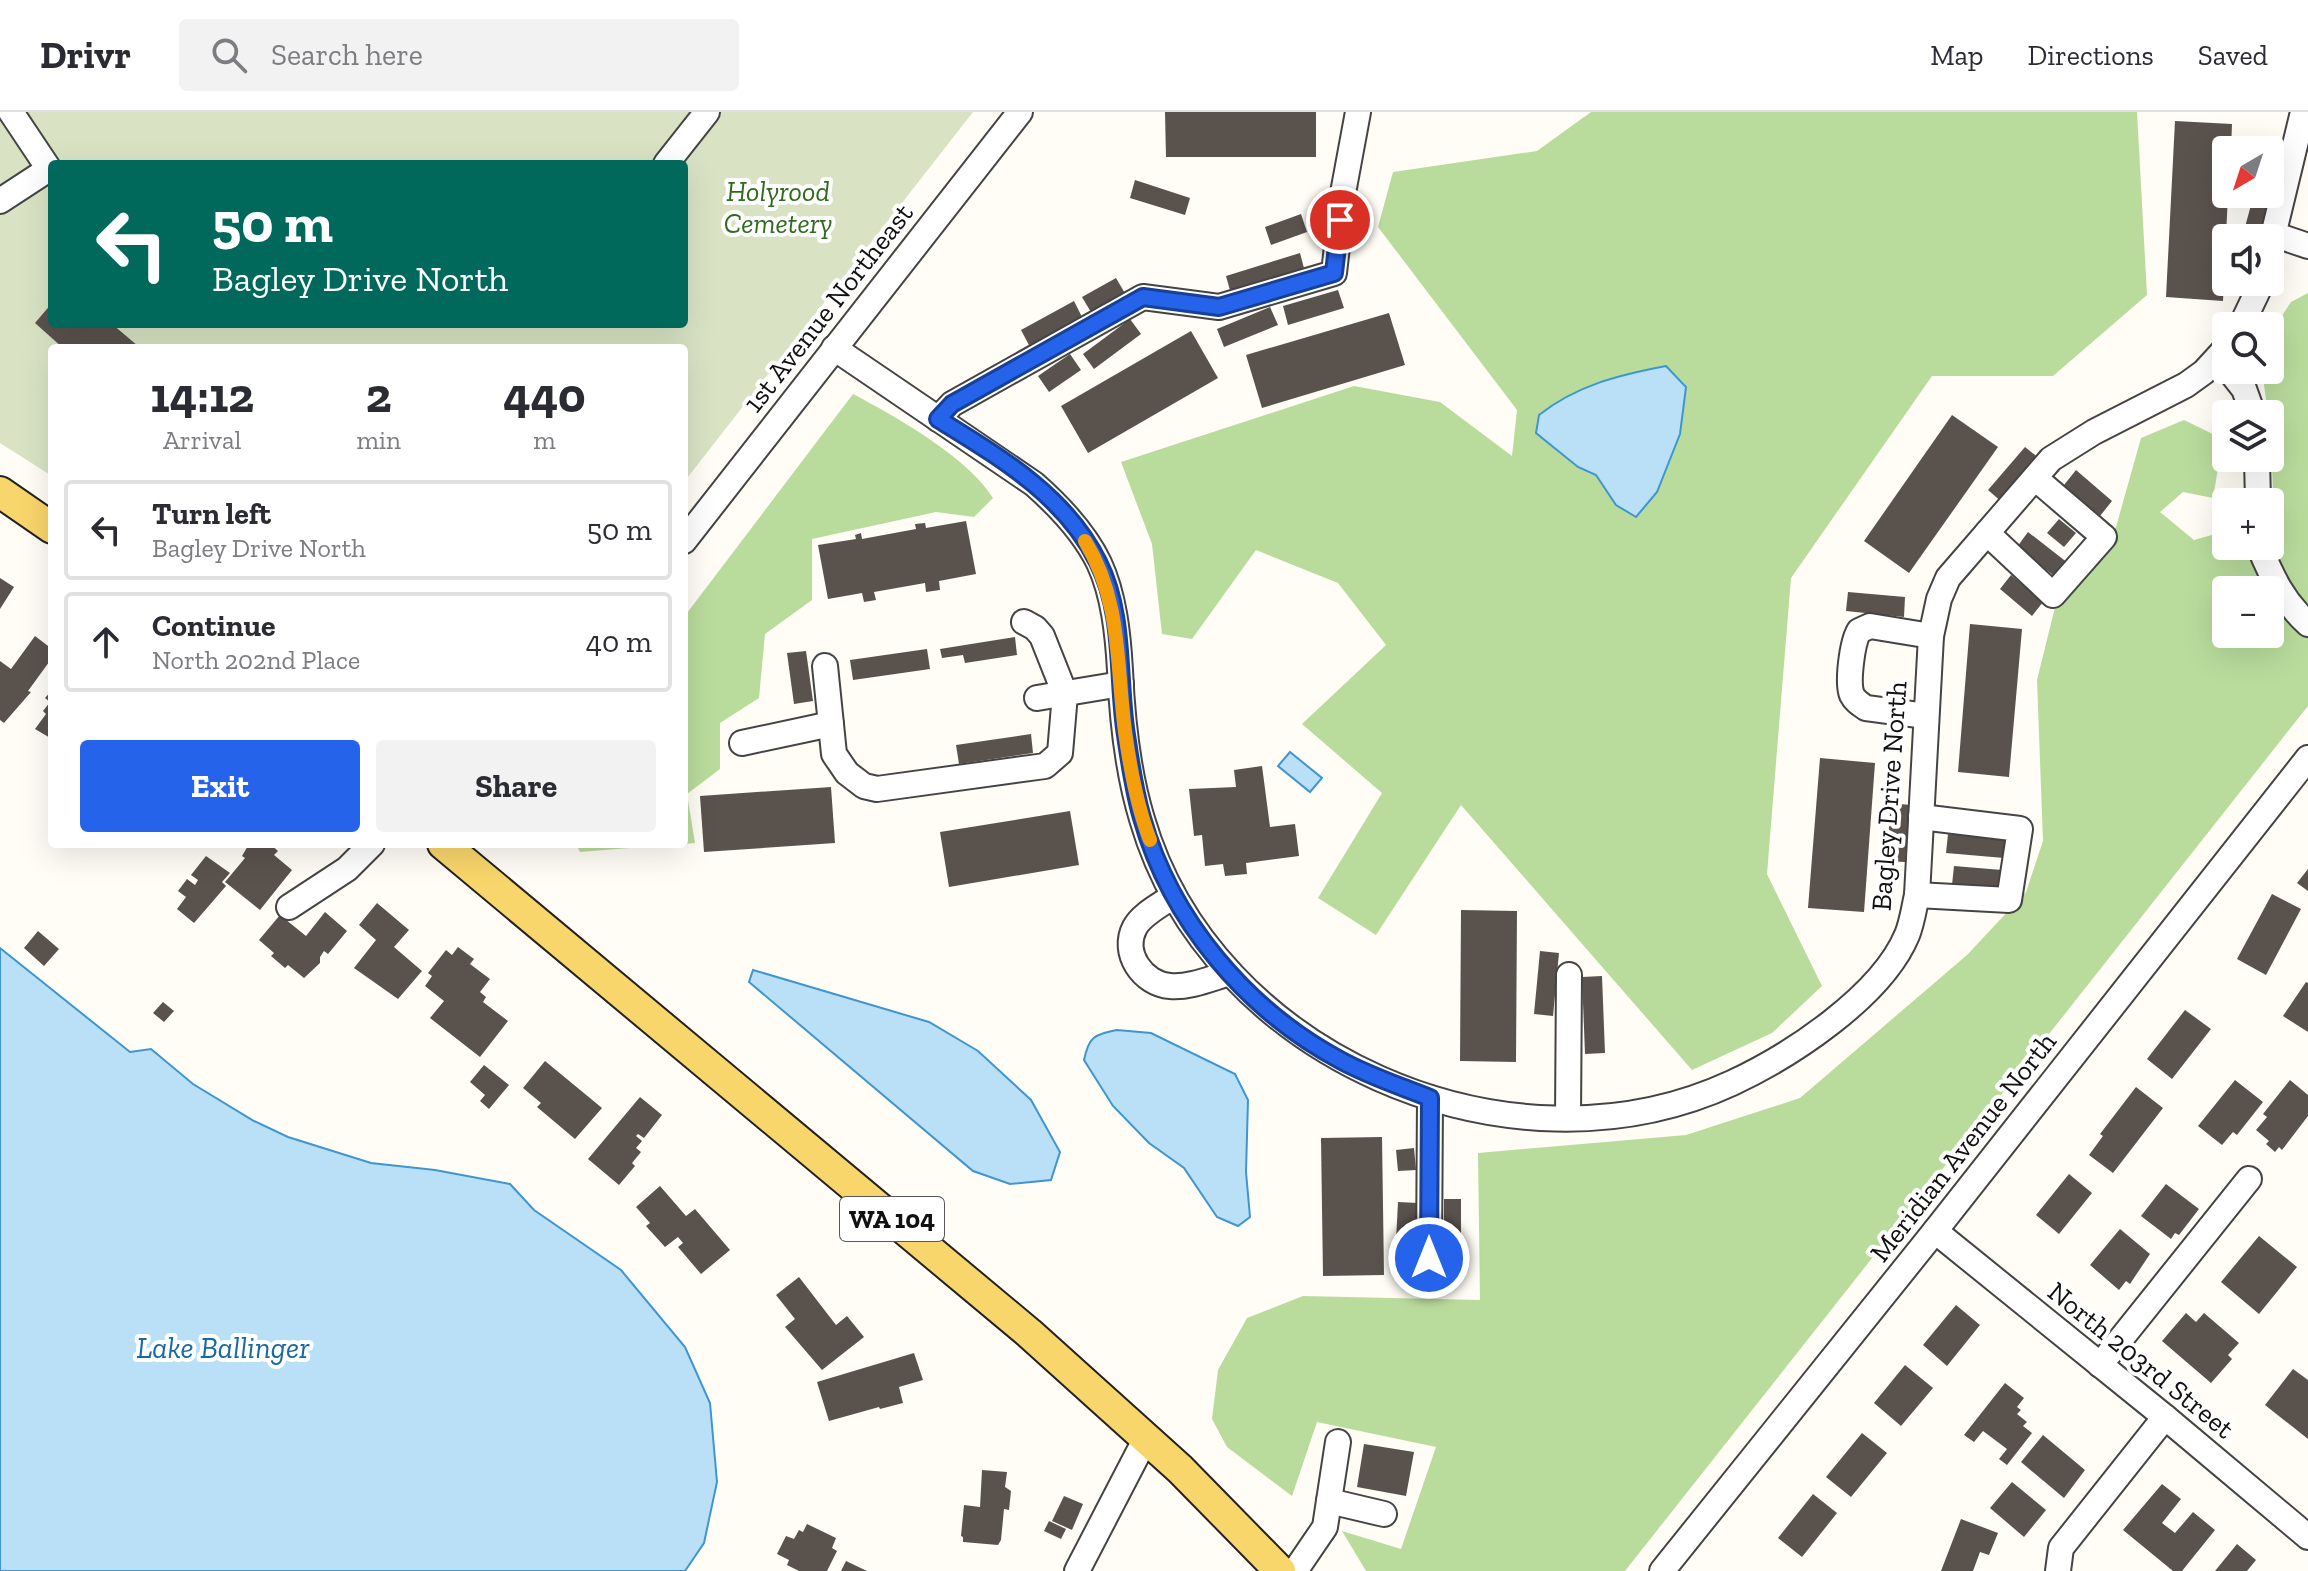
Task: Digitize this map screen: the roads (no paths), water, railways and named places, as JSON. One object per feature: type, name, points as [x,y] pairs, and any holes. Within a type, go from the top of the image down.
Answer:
[{"type":"main road","points":[[0,492],[48,525]]},
{"type":"main road","name":"WA 104","points":[[450,848],[1029,1333],[1180,1469],[1280,1571]]},
{"type":"street","points":[[0,124],[11,112],[48,168]]},
{"type":"street","points":[[669,160],[707,112]]},
{"type":"street","name":"1st Avenue Northeast","points":[[688,536],[1020,112]]},
{"type":"street","points":[[938,419],[952,404],[1143,297],[1219,307],[1334,273],[1343,193],[1358,112]]},
{"type":"street","points":[[2278,224],[2299,167],[2303,112]]},
{"type":"street","points":[[0,201],[48,170]]},
{"type":"street","points":[[2284,243],[2308,246]]},
{"type":"street","name":"Bagley Drive North","points":[[834,348],[1034,484],[1057,504],[1080,532],[1099,564],[1113,610],[1125,732],[1142,819],[1173,896],[1194,932],[1230,973],[1295,1031],[1349,1064],[1430,1098],[1491,1114],[1568,1118],[1619,1115],[1665,1107],[1712,1092],[1789,1053],[1849,1006],[1892,960],[1907,935],[1917,895],[1931,636],[1939,599],[1948,578],[2051,459],[2094,432],[2212,368]]},
{"type":"street","points":[[1987,533],[2053,595],[2084,560],[2104,537],[2035,478]]},
{"type":"street","points":[[2265,560],[2274,584],[2291,609],[2308,624]]},
{"type":"street","points":[[825,666],[834,754],[847,773],[864,786],[877,789],[1045,766],[1060,753],[1065,694],[1042,636],[1024,622]]},
{"type":"street","points":[[1926,716],[1866,708],[1858,703],[1851,689],[1853,647],[1859,631],[1870,626],[1931,636]]},
{"type":"street","points":[[1037,698],[1121,684]]},
{"type":"street","points":[[742,743],[831,724]]},
{"type":"street","name":"Meridian Avenue North","points":[[1662,1571],[2308,758]]},
{"type":"street","points":[[1917,895],[2009,900],[2020,829],[1921,817]]},
{"type":"street","points":[[289,907],[347,869],[368,848]]},
{"type":"street","points":[[1173,896],[1136,925],[1131,946],[1138,969],[1155,982],[1175,987],[1230,973]]},
{"type":"street","points":[[1568,1118],[1569,975]]},
{"type":"street","points":[[1429,1258],[1430,1098]]},
{"type":"street","points":[[2100,1365],[2249,1179]]},
{"type":"street","name":"North 203rd Street","points":[[1935,1231],[2308,1537]]},
{"type":"street","points":[[2058,1571],[2061,1548],[2165,1417]]},
{"type":"street","points":[[1077,1571],[1146,1438]]},
{"type":"street","points":[[1295,1571],[1325,1527],[1338,1442]]},
{"type":"street","points":[[1329,1501],[1384,1514]]},
{"type":"water","points":[[1666,366],[1686,387],[1680,434],[1657,492],[1636,517],[1616,505],[1596,475],[1578,467],[1536,433],[1539,415],[1583,389]]},
{"type":"water","points":[[1290,752],[1322,778],[1310,792],[1278,766]]},
{"type":"water","name":"Lake Ballinger","points":[[0,948],[130,1052],[151,1049],[193,1084],[254,1121],[288,1137],[371,1163],[435,1170],[510,1184],[534,1210],[621,1270],[685,1347],[710,1403],[717,1482],[704,1543],[685,1571],[0,1571]]},
{"type":"water","points":[[753,970],[929,1022],[978,1051],[1031,1100],[1060,1152],[1051,1180],[1010,1184],[973,1171],[749,982]]},
{"type":"water","points":[[1117,1030],[1151,1033],[1235,1074],[1248,1100],[1246,1172],[1250,1217],[1238,1226],[1217,1217],[1184,1168],[1149,1143],[1113,1106],[1084,1060],[1094,1038]]},
{"type":"park label","name":"Holyrood Cemetery","points":[[778,207]]}]
